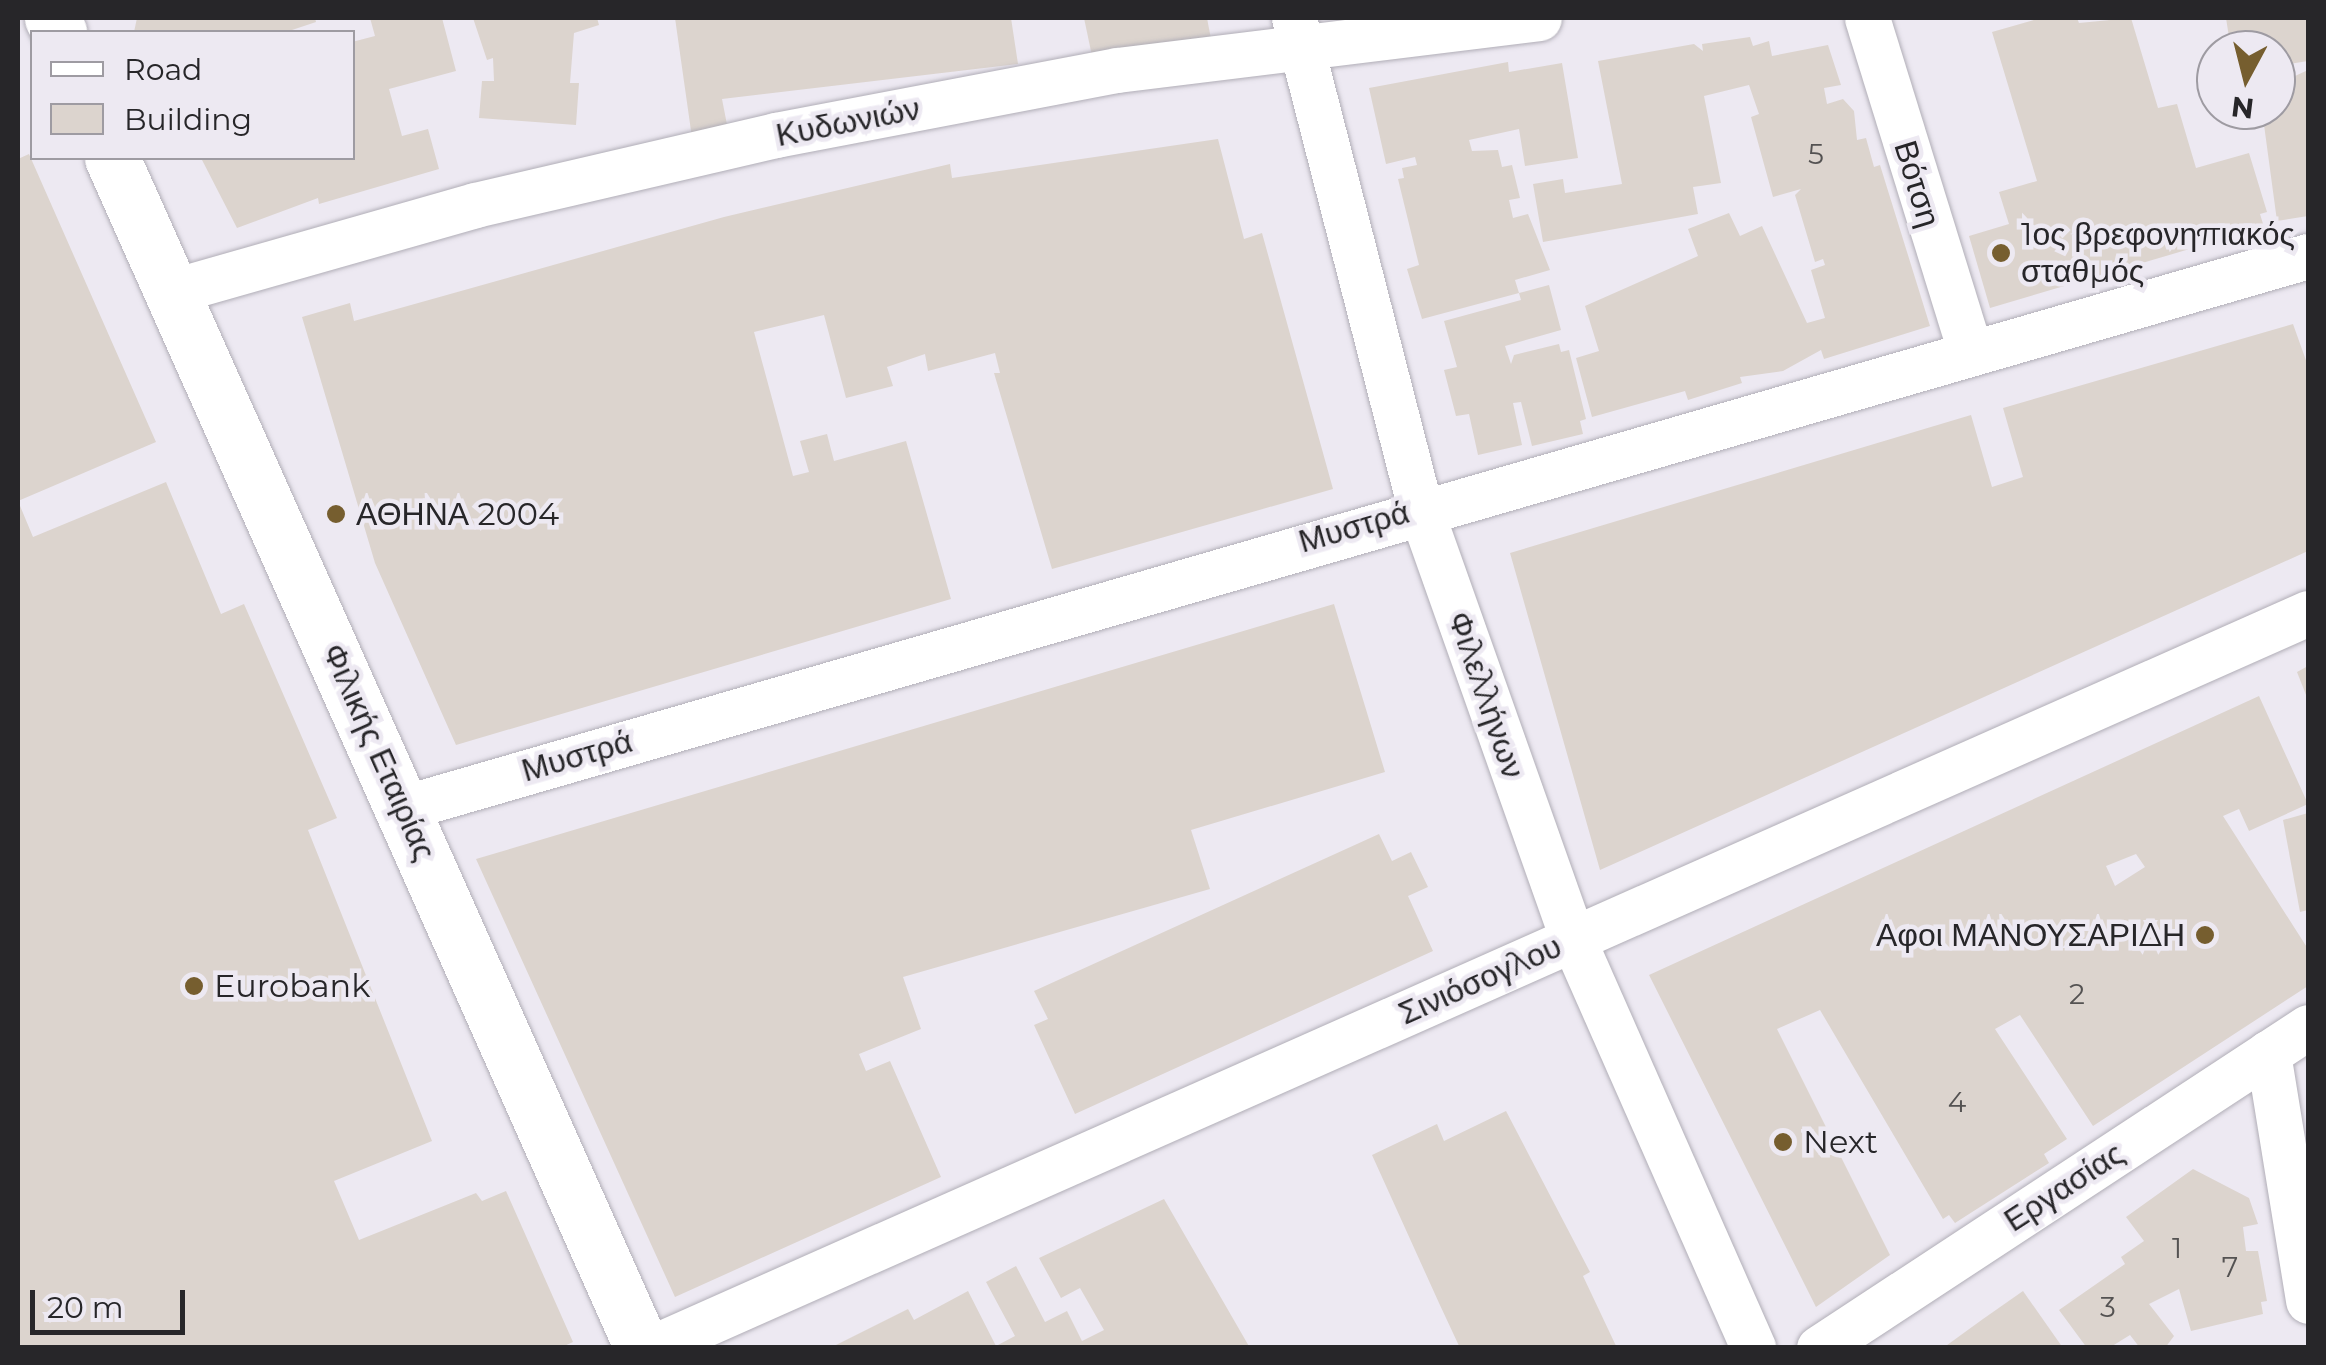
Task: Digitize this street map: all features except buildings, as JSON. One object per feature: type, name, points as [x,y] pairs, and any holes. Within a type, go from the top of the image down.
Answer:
[{"type":"street","name":"Κυδωνιών","points":[[170,292],[475,205],[776,135],[1299,34],[1540,18]]},
{"type":"street","name":"Βότση","points":[[1866,18],[1970,350]]},
{"type":"street","name":"Φιλελλήνων","points":[[1299,34],[1420,508],[1572,939],[1753,1348]]},
{"type":"street","name":"Φιλικής Εταιρίας","points":[[113,160],[642,1348]]},
{"type":"street","name":"Μυστρά","points":[[403,808],[1420,508],[2308,256]]},
{"type":"street","name":"Σινιόσογλου","points":[[651,1348],[2308,613]]},
{"type":"street","name":"Εργασίας","points":[[1819,1348],[2308,1026]]},
{"type":"street","points":[[2268,1054],[2308,1300]]},
{"type":"place","name":"1ος βρεφονηπιακός σταθμός","points":[[2001,253]]},
{"type":"place","name":"ΑΘΗΝΑ 2004","points":[[336,514]]},
{"type":"place","name":"Αφοι ΜΑΝΟΥΣΑΡΙΔΗ","points":[[2205,935]]},
{"type":"place","name":"Eurobank","points":[[194,986]]},
{"type":"place","name":"Next","points":[[1783,1142]]}]
